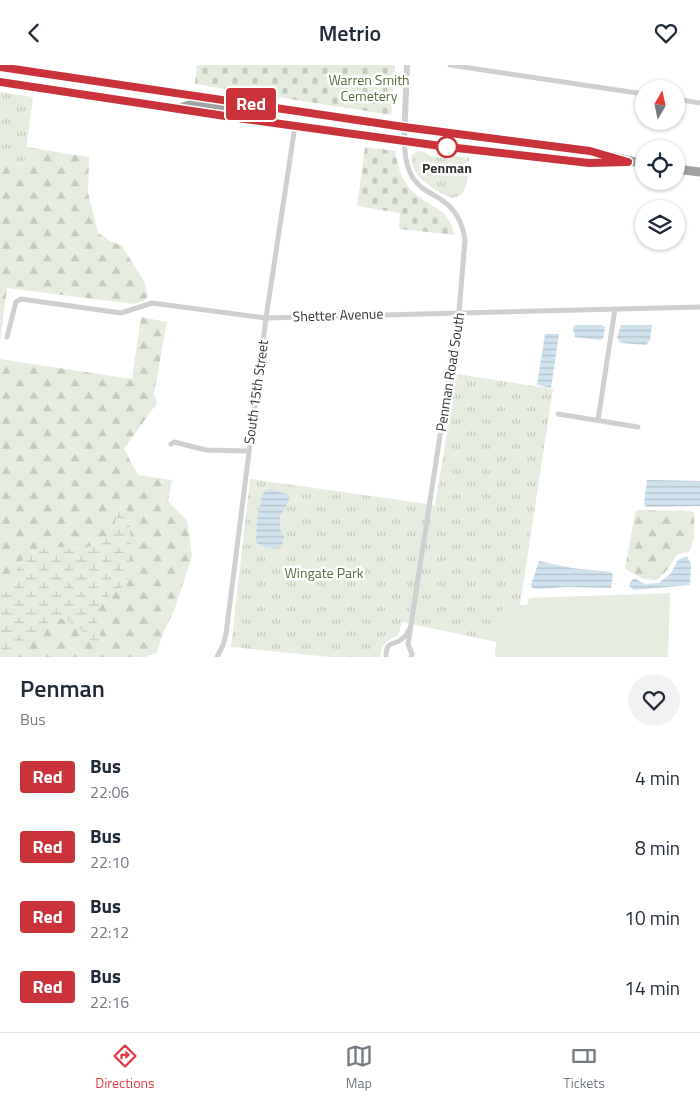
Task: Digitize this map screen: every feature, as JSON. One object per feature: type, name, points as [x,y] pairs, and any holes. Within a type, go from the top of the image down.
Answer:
[{"type":"highway","points":[[0,67],[404,127],[590,151],[628,162]]},
{"type":"highway","points":[[0,82],[404,141],[589,163],[635,163]]},
{"type":"highway","points":[[42,88],[46,83],[103,90],[110,83]]},
{"type":"highway","points":[[107,97],[119,89],[182,100],[189,95]]},
{"type":"highway","points":[[180,109],[192,104],[227,108],[231,101]]},
{"type":"highway","points":[[685,170],[700,172]]},
{"type":"street","points":[[404,141],[407,65]]},
{"type":"street","points":[[450,65],[635,93]]},
{"type":"street","points":[[685,100],[700,103]]},
{"type":"street","name":"South 15th Street","points":[[216,657],[223,645],[226,634],[248,451],[294,126]]},
{"type":"street","name":"Penman Road South","points":[[404,141],[407,165],[413,178],[424,190],[444,201],[450,207],[464,231],[459,312],[408,644],[410,657]]},
{"type":"street","name":"Shetter Avenue","points":[[7,337],[16,303],[21,299],[121,313],[152,303],[266,318],[700,307]]},
{"type":"street","points":[[598,420],[615,309]]},
{"type":"street","points":[[558,414],[638,427]]},
{"type":"street","points":[[171,444],[174,442],[206,450],[248,451]]},
{"type":"street","points":[[386,657],[386,650],[389,645],[405,636],[411,625]]},
{"type":"street","points":[[398,641],[407,645],[410,649]]},
{"type":"green space","name":"Warren Smith Cemetery","points":[[197,65],[395,65],[391,115],[195,84]]},
{"type":"green space","points":[[0,92],[33,97],[24,164],[0,162]]},
{"type":"green space","points":[[26,147],[89,157],[88,193],[98,233],[122,246],[145,283],[148,296],[144,301],[133,304],[7,288],[0,341],[0,162],[24,164]]},
{"type":"green space","points":[[365,147],[395,151],[400,170],[408,187],[445,215],[455,235],[399,229],[400,213],[357,206]]},
{"type":"green space","points":[[418,151],[430,156],[449,159],[455,156],[469,158],[467,183],[462,193],[457,197],[451,198],[437,191],[424,181],[414,169],[412,162],[412,154]]},
{"type":"green space","points":[[141,317],[167,322],[154,393],[157,403],[124,449],[138,475],[172,480],[168,501],[187,520],[192,556],[174,611],[163,633],[157,653],[145,657],[15,657],[45,626],[61,618],[78,626],[90,640],[102,642],[94,614],[108,597],[127,585],[130,518],[123,503],[118,507],[115,525],[105,540],[83,549],[56,547],[28,551],[13,579],[0,583],[0,359],[132,379]]},
{"type":"green space","name":"Wingate Park","points":[[457,374],[553,389],[520,605],[504,598],[496,642],[402,622],[398,636],[385,643],[380,657],[330,657],[231,647],[250,479],[435,505]]},
{"type":"green space","points":[[123,502],[130,517],[131,547],[127,585],[108,597],[95,614],[102,642],[90,640],[78,626],[61,618],[45,627],[15,657],[0,657],[0,583],[13,579],[28,551],[56,547],[83,549],[105,540],[115,525],[118,507]]},
{"type":"green space","points":[[638,510],[694,512],[694,537],[689,552],[677,554],[669,568],[657,580],[644,579],[625,569],[635,513]]},
{"type":"green space","points":[[670,593],[668,657],[495,657],[504,598],[520,605],[527,605],[529,598]]},
{"type":"water","points":[[575,325],[602,325],[605,327],[603,339],[575,337],[573,328]]},
{"type":"water","points":[[621,325],[652,325],[650,340],[646,345],[621,343],[617,338]]},
{"type":"water","points":[[545,334],[559,334],[551,388],[537,385]]},
{"type":"water","points":[[647,480],[700,481],[700,506],[646,507],[644,504]]},
{"type":"water","points":[[269,489],[290,495],[280,516],[280,529],[284,537],[282,545],[272,548],[262,546],[256,542],[262,494]]},
{"type":"water","points":[[687,556],[691,564],[690,585],[634,590],[629,586],[634,578],[645,584],[659,583],[671,573],[678,560]]},
{"type":"water","points":[[539,561],[572,568],[610,572],[613,574],[611,588],[532,588],[531,585]]},
{"type":"bus line","name":"Red","points":[[0,67],[404,127],[590,151],[628,162],[589,163],[448,147],[0,82]]},
{"type":"place","name":"Penman","points":[[447,147]]}]
